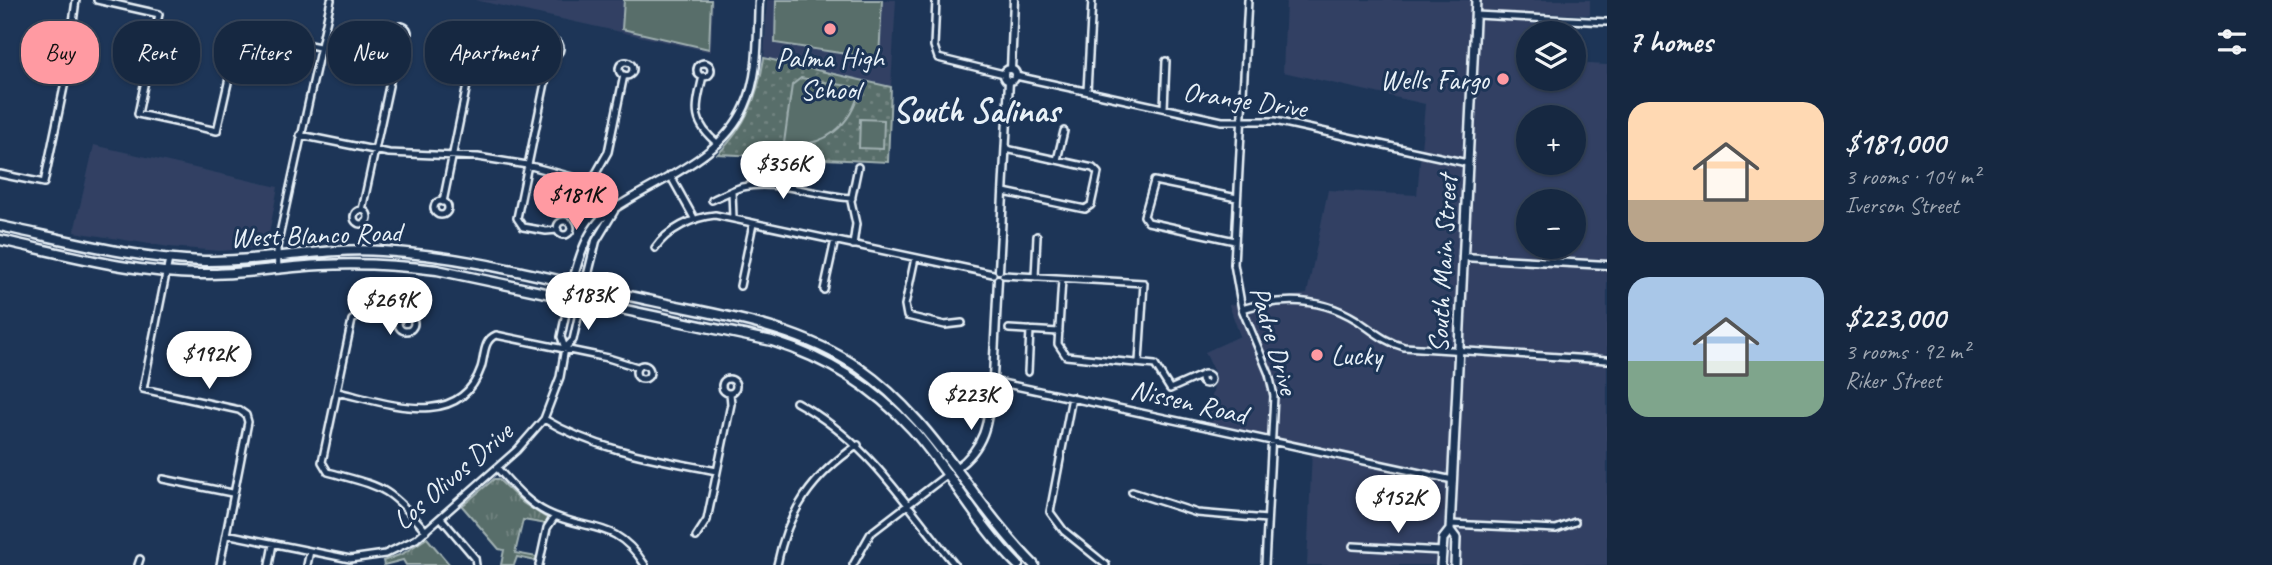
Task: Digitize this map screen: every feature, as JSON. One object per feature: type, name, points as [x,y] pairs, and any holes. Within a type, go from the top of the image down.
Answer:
[{"type":"main road","name":"South Main Street","points":[[1441,565],[1443,539],[1450,527],[1476,0]]},
{"type":"main road","name":"West Blanco Road","points":[[0,226],[169,259],[227,260],[360,250],[419,253],[765,326],[817,345],[858,368],[896,397],[923,425],[1034,565]]},
{"type":"main road","name":"West Blanco Road","points":[[0,240],[167,272],[221,274],[318,265],[399,265],[437,270],[772,341],[818,358],[874,393],[912,429],[1018,565]]},
{"type":"main road","name":"South Main Street","points":[[1450,527],[1456,538],[1455,565]]},
{"type":"street","points":[[0,174],[44,183],[65,82],[76,0]]},
{"type":"street","points":[[97,0],[159,14],[138,114],[217,131],[240,30],[319,47]]},
{"type":"street","points":[[278,270],[276,256],[331,0]]},
{"type":"street","points":[[572,284],[587,241],[604,217],[718,144],[738,119],[753,85],[759,0]]},
{"type":"street","points":[[936,0],[934,46],[938,58],[1004,74],[1012,79]]},
{"type":"street","points":[[853,565],[870,533],[972,456],[982,442],[994,382],[998,274],[1012,79],[1010,69],[1014,0]]},
{"type":"street","points":[[1087,92],[1092,0]]},
{"type":"street","name":"Padre Drive","points":[[1248,0],[1235,277],[1242,309],[1269,374],[1273,396],[1273,441],[1265,565]]},
{"type":"street","points":[[1476,15],[1607,22]]},
{"type":"street","points":[[1164,108],[1166,61]]},
{"type":"street","points":[[1004,74],[1010,69]]},
{"type":"street","points":[[591,182],[608,152],[624,75]]},
{"type":"street","points":[[703,76],[696,110],[698,122],[718,144]]},
{"type":"street","name":"Orange Drive","points":[[1012,79],[1241,122],[1275,121],[1467,163]]},
{"type":"street","points":[[362,210],[390,84]]},
{"type":"street","points":[[443,202],[467,84]]},
{"type":"street","points":[[544,84],[517,215],[518,222],[523,227],[546,232],[558,230]]},
{"type":"street","points":[[1057,160],[1064,131]]},
{"type":"street","points":[[300,135],[376,151],[494,159],[527,164],[591,182],[615,209]]},
{"type":"street","points":[[1004,192],[1083,208],[1090,207],[1097,171],[1006,149]]},
{"type":"street","points":[[853,244],[856,224],[852,198],[858,167]]},
{"type":"street","points":[[670,175],[695,220]]},
{"type":"street","points":[[1235,241],[1148,222],[1144,216],[1154,181],[1237,198]]},
{"type":"street","points":[[712,200],[747,187],[776,187],[852,198]]},
{"type":"street","points":[[732,191],[733,218]]},
{"type":"street","points":[[585,286],[594,247],[615,209]]},
{"type":"street","points":[[655,248],[662,237],[695,220],[715,215],[998,274],[1144,283],[1139,362]]},
{"type":"street","points":[[740,286],[753,223]]},
{"type":"street","points":[[1035,277],[1037,236]]},
{"type":"street","points":[[824,290],[835,240]]},
{"type":"street","points":[[1463,257],[1607,265]]},
{"type":"street","points":[[915,258],[905,305],[907,316],[945,325],[962,323]]},
{"type":"street","points":[[169,259],[143,388],[239,410],[248,419],[220,565]]},
{"type":"street","points":[[1062,279],[1059,348],[1068,358],[1139,362],[1157,366],[1170,389],[1204,374]]},
{"type":"street","name":"Los Olivos Drive","points":[[565,348],[561,337],[572,284]]},
{"type":"street","name":"Los Olivos Drive","points":[[226,534],[350,559],[378,556],[405,546],[426,531],[525,443],[544,419],[555,393],[565,348],[573,340],[585,286]]},
{"type":"street","points":[[1242,309],[1282,300],[1318,303],[1348,315],[1390,343],[1415,349],[1607,360]]},
{"type":"street","points":[[400,319],[361,315],[354,318],[322,459],[324,469],[369,482],[390,492],[426,531]]},
{"type":"street","points":[[1009,329],[1059,332]]},
{"type":"street","points":[[1028,372],[1030,330]]},
{"type":"street","points":[[337,392],[412,408],[435,409],[456,401],[469,388],[480,371],[487,342],[492,336],[565,348],[637,367]]},
{"type":"street","name":"Nissen Road","points":[[994,382],[1452,480]]},
{"type":"street","points":[[696,537],[707,520],[731,404],[730,393]]},
{"type":"street","points":[[1072,397],[1050,512],[1064,531],[1105,565]]},
{"type":"street","points":[[796,402],[858,445],[955,565]]},
{"type":"street","points":[[544,419],[576,437],[602,447],[717,471]]},
{"type":"street","points":[[777,565],[787,526],[806,492],[826,469],[858,445]]},
{"type":"street","points":[[497,468],[529,502],[555,516],[593,524],[610,532],[631,547],[645,565]]},
{"type":"street","points":[[163,479],[232,493]]},
{"type":"street","points":[[1132,492],[1197,513],[1267,519]]},
{"type":"street","points":[[539,565],[547,528],[555,516]]},
{"type":"street","points":[[441,518],[475,558],[476,565]]},
{"type":"street","points":[[1450,527],[1556,529],[1575,522]]},
{"type":"street","points":[[269,565],[273,544]]},
{"type":"street","points":[[1353,546],[1442,551]]},
{"type":"street","points":[[307,565],[310,551]]},
{"type":"street","points":[[378,556],[380,565]]},
{"type":"shaded area","points":[[475,0],[713,0],[711,52]]},
{"type":"shaded area","name":"Palma High School","points":[[767,0],[896,0],[891,87],[764,58]]},
{"type":"shaded area","points":[[1286,0],[1590,0],[1590,15],[1536,13],[1535,21],[1516,21],[1516,91],[1586,91],[1586,64],[1607,65],[1607,565],[1307,565],[1312,449],[1206,426],[1216,376],[1205,352],[1240,336],[1229,305],[1307,294],[1328,190],[1417,195],[1425,104],[1283,72]]},
{"type":"shaded area","points":[[94,145],[278,187],[267,244],[262,248],[220,251],[169,247],[74,232]]},
{"type":"green space","points":[[624,0],[711,0],[709,49],[622,29]]},
{"type":"green space","points":[[776,0],[882,0],[879,59],[775,43]]},
{"type":"green space","points":[[764,58],[891,87],[888,162],[718,154],[736,133],[749,110]]},
{"type":"green space","points":[[801,78],[860,88],[850,113],[834,132],[812,143],[784,143],[792,85]]},
{"type":"green space","points":[[860,119],[884,120],[883,149],[859,148]]},
{"type":"green space","points":[[494,479],[498,479],[523,503],[548,519],[546,524],[523,520],[515,553],[537,557],[536,561],[517,557],[514,565],[501,565],[504,550],[499,549],[462,506]]},
{"type":"green space","points":[[427,538],[450,565],[406,565],[403,560],[384,565],[383,561],[402,554]]},
{"type":"place","name":"Palma High School","points":[[830,29]]},
{"type":"place","name":"Wells Fargo","points":[[1503,79]]},
{"type":"place","name":"Lucky","points":[[1317,355]]},
{"type":"district","name":"South Salinas","points":[[976,110]]}]
